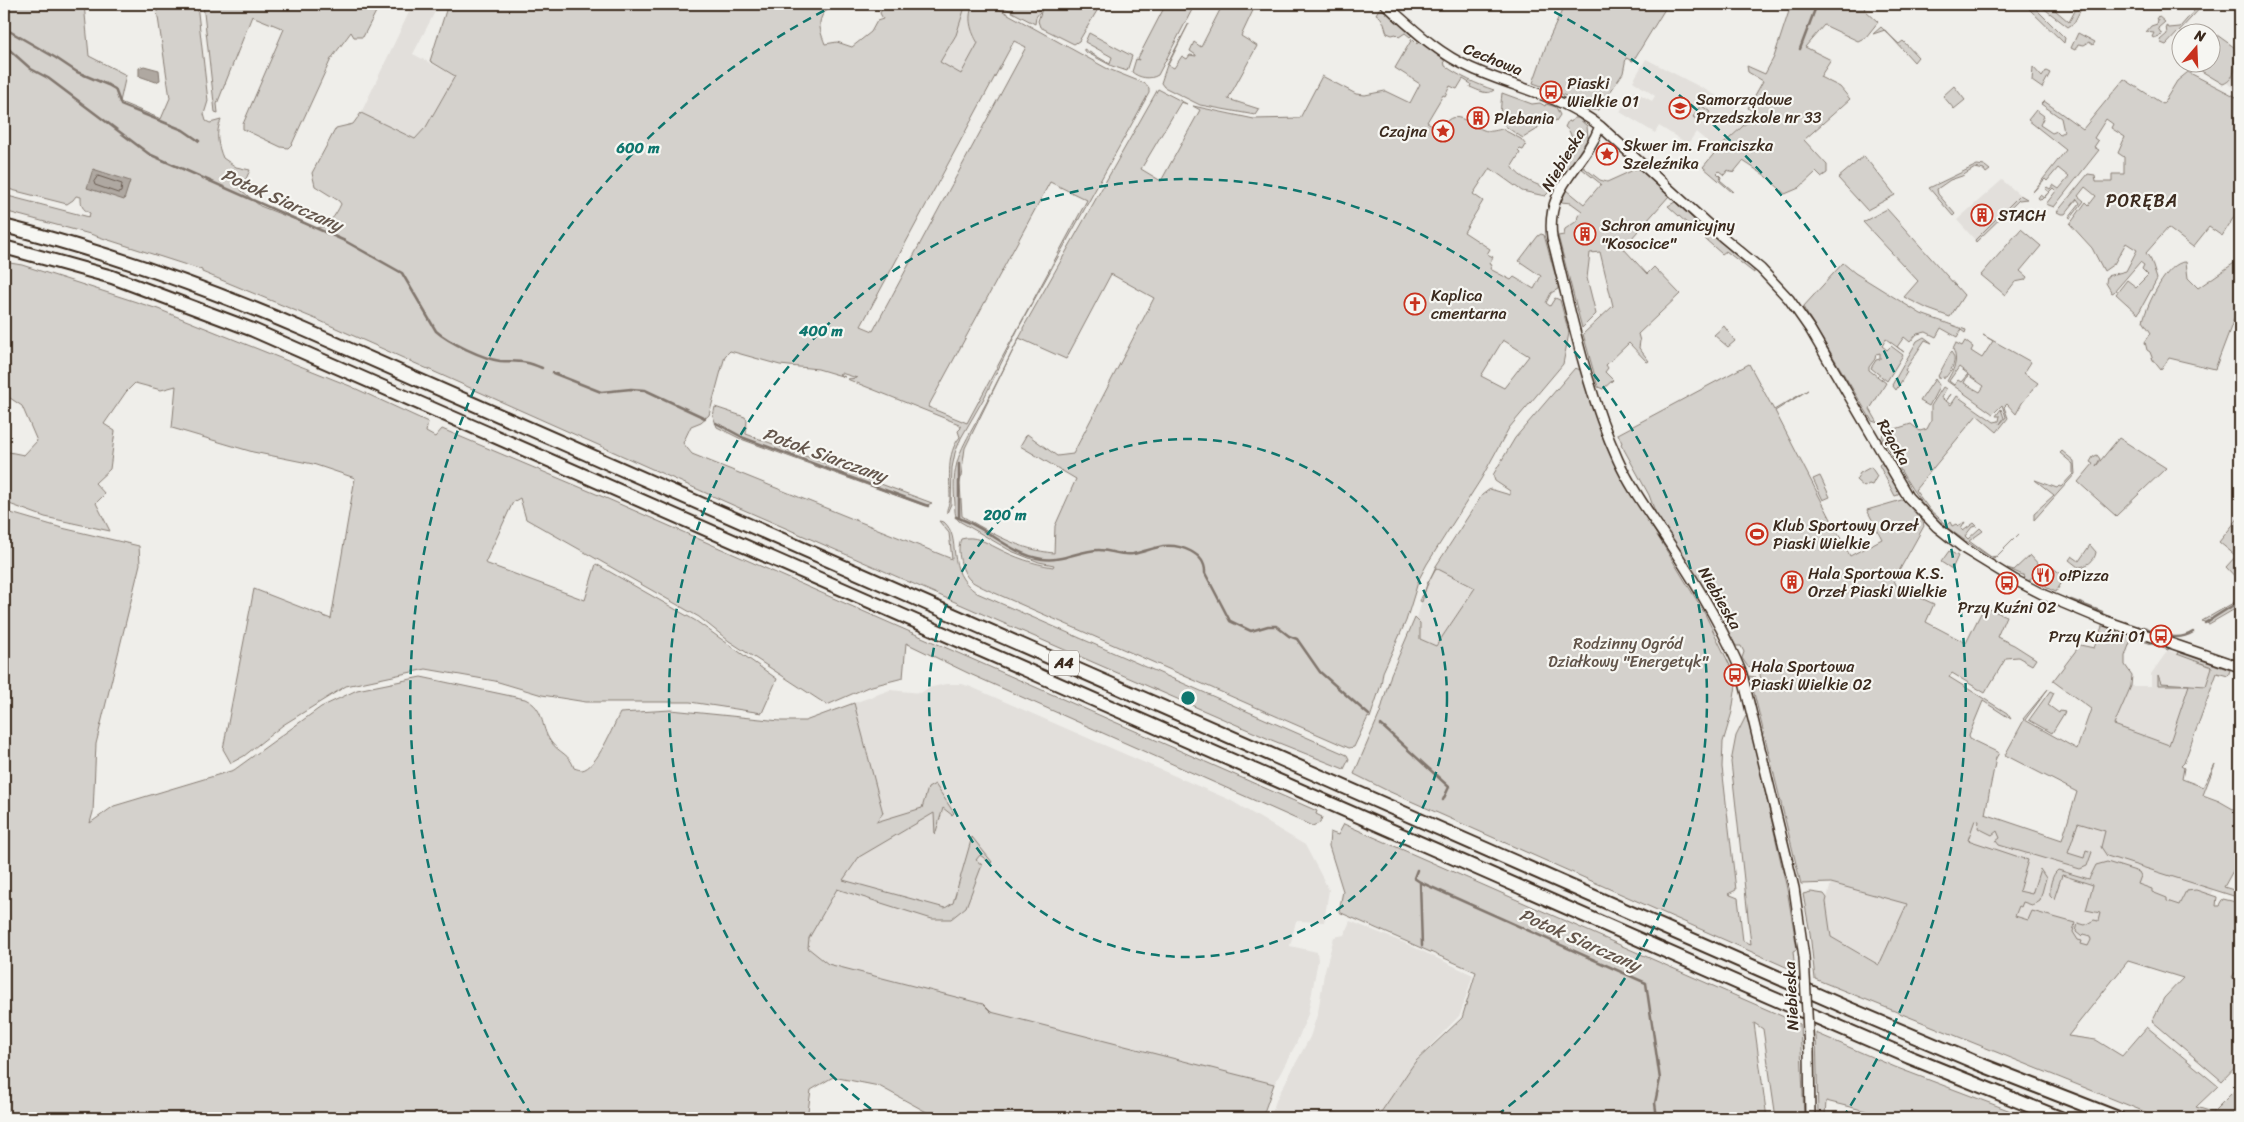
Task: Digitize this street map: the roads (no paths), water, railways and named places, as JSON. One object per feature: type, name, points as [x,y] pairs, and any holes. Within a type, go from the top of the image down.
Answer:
[{"type":"highway","name":"A4","points":[[4,226],[90,249],[150,269],[290,323],[1845,1007],[1977,1063],[2118,1118]]},
{"type":"highway","name":"A4","points":[[4,247],[112,277],[279,341],[1805,1012],[1909,1057],[2060,1118]]},
{"type":"street","name":"Cechowa","points":[[1385,4],[1430,44],[1454,60],[1488,76],[1570,105],[1600,126]]},
{"type":"street","name":"Rżącka","points":[[1600,126],[1712,228],[1762,269],[1789,299],[1815,337],[1908,497],[1944,533],[1966,550],[2017,582],[2044,595],[2099,618],[2240,667]]},
{"type":"street","name":"Niebieska","points":[[1600,126],[1558,193],[1552,208],[1550,224],[1552,238],[1597,403],[1619,461],[1638,496],[1691,577],[1730,645],[1742,674],[1794,888],[1804,957],[1809,1050],[1810,1118]]},
{"type":"water","points":[[144,66],[159,70],[160,80],[156,82],[139,76],[139,68]]},
{"type":"water","points":[[93,169],[130,181],[124,200],[87,188]]},
{"type":"waterway","points":[[1800,49],[1817,4]]},
{"type":"waterway","points":[[4,28],[77,72],[115,89],[121,105],[183,130],[199,141]]},
{"type":"waterway","name":"Potok Siarczany","points":[[4,45],[31,69],[48,78],[149,154],[345,241],[402,273],[436,331],[457,345],[493,360],[526,363],[542,368]]},
{"type":"waterway","name":"Potok Siarczany","points":[[553,373],[601,392],[631,389],[645,390],[705,418]]},
{"type":"waterway","name":"Potok Siarczany","points":[[716,423],[744,438],[928,506]]},
{"type":"waterway","points":[[959,464],[959,518]]},
{"type":"waterway","name":"Potok Siarczany","points":[[956,517],[978,527],[1019,552],[1042,559],[1057,559],[1099,550],[1133,554],[1163,546],[1184,548],[1191,551],[1201,560],[1205,573],[1230,621],[1251,631],[1268,626],[1276,626],[1289,636],[1297,639],[1320,672],[1369,715]]},
{"type":"waterway","points":[[2071,600],[2102,612]]},
{"type":"waterway","points":[[2205,623],[2240,601]]},
{"type":"waterway","points":[[2143,627],[2174,637],[2180,637],[2193,632]]},
{"type":"waterway","points":[[1381,725],[1449,787],[1443,800]]},
{"type":"waterway","name":"Potok Siarczany","points":[[1417,870],[1414,878],[1420,882],[1646,983],[1660,1079],[1655,1103],[1657,1118]]},
{"type":"waterway","points":[[1420,882],[1422,946]]},
{"type":"place","name":"Piaski Wielkie 01","points":[[1551,92]]},
{"type":"place","name":"Samorządowe Przedszkole nr 33","points":[[1680,108]]},
{"type":"place","name":"Plebania","points":[[1478,118]]},
{"type":"place","name":"Czajna","points":[[1443,131]]},
{"type":"place","name":"Skwer im. Franciszka Szeleźnika","points":[[1607,154]]},
{"type":"place","name":"STACH","points":[[1982,215]]},
{"type":"place","name":"Schron amunicyjny \"Kosocice\"","points":[[1585,234]]},
{"type":"place","name":"Kaplica cmentarna","points":[[1415,304]]},
{"type":"place","name":"Klub Sportowy Orzeł Piaski Wielkie","points":[[1757,534]]},
{"type":"place","name":"o!Pizza","points":[[2043,575]]},
{"type":"place","name":"Hala Sportowa K.S. Orzeł Piaski Wielkie","points":[[1792,582]]},
{"type":"place","name":"Przy Kuźni 02","points":[[2007,583]]},
{"type":"place","name":"Przy Kuźni 01","points":[[2161,636]]},
{"type":"place","name":"Hala Sportowa Piaski Wielkie 02","points":[[1735,675]]},
{"type":"district","name":"PORĘBA","points":[[2142,201]]},
{"type":"park label","name":"Rodzinny Ogród Działkowy \"Energetyk\"","points":[[1628,652]]}]
